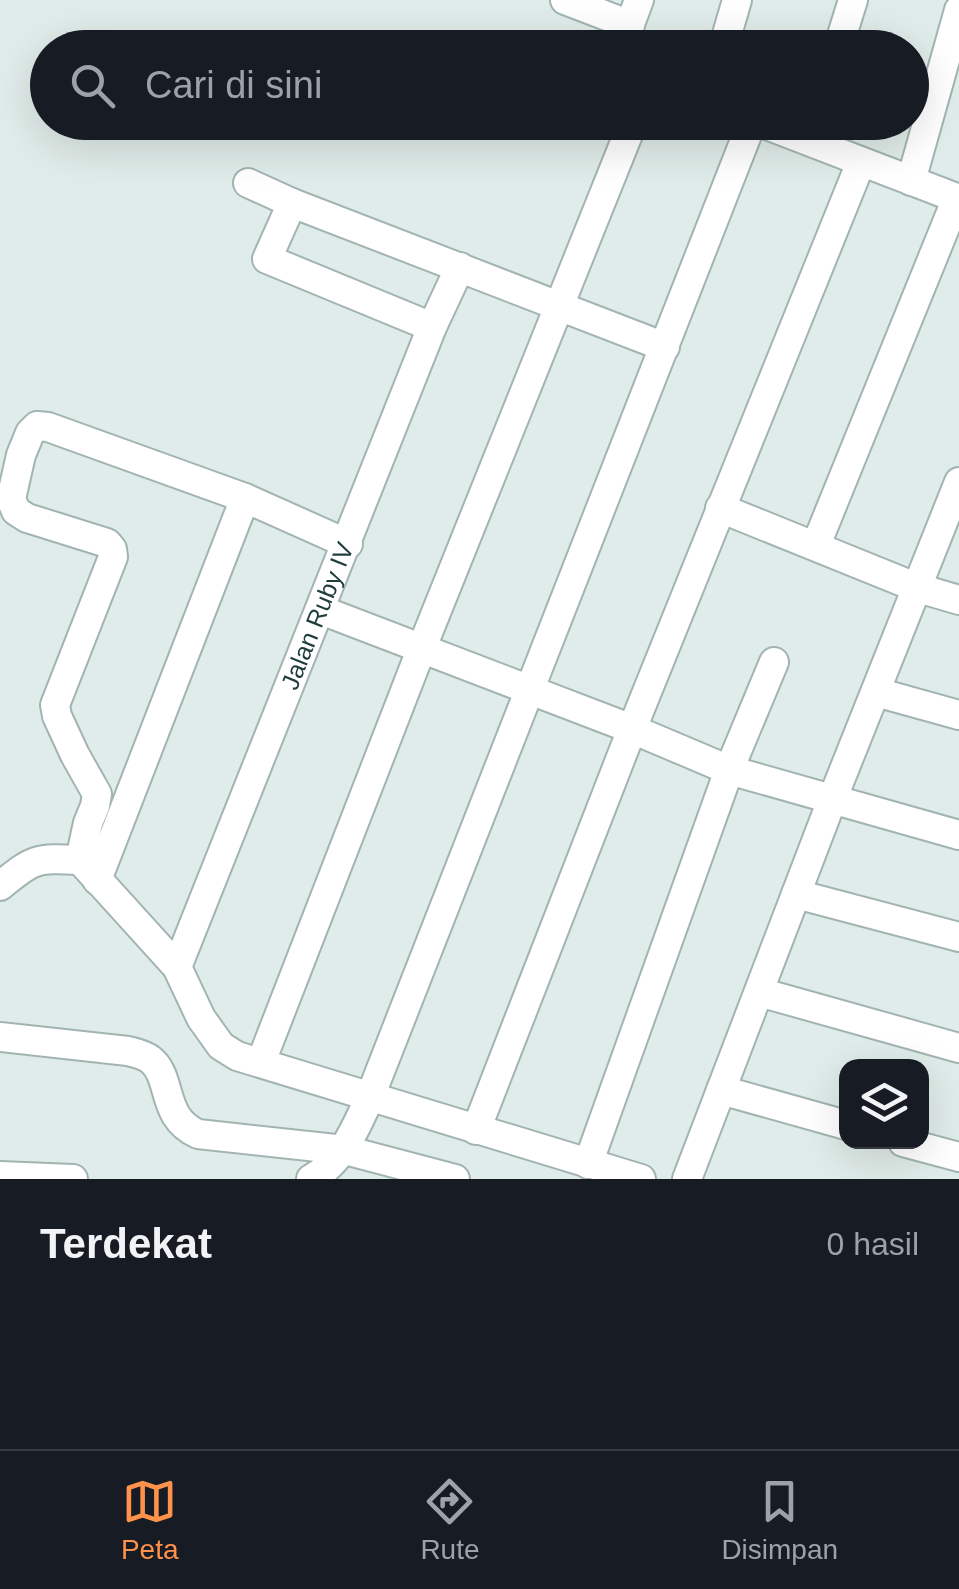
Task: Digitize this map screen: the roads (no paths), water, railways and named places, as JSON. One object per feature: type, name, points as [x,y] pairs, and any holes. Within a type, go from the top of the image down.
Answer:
[{"type":"street","points":[[565,0],[630,24]]},
{"type":"street","points":[[729,30],[738,0]]},
{"type":"street","points":[[844,30],[853,0]]},
{"type":"street","points":[[929,117],[959,10]]},
{"type":"street","points":[[261,1062],[626,140]]},
{"type":"street","points":[[311,1179],[345,1150],[370,1097],[749,140]]},
{"type":"street","points":[[816,545],[958,199],[861,162],[824,140]]},
{"type":"street","points":[[911,181],[923,140]]},
{"type":"street","points":[[476,1130],[632,729],[861,162]]},
{"type":"street","points":[[248,183],[665,347]]},
{"type":"street","points":[[292,203],[267,256],[270,261],[432,327]]},
{"type":"street","name":"Jalan Ruby IV","points":[[177,967],[432,327],[460,267]]},
{"type":"street","points":[[89,870],[88,823],[97,794],[75,756],[55,704],[113,556],[108,543],[26,518],[16,511],[11,499],[30,432],[37,426],[48,427],[245,498],[348,544]]},
{"type":"street","points":[[687,1179],[959,482]]},
{"type":"street","points":[[89,870],[245,498]]},
{"type":"street","points":[[720,508],[918,588],[959,600]]},
{"type":"street","points":[[320,610],[730,770],[959,835]]},
{"type":"street","points":[[588,1164],[730,770],[774,662]]},
{"type":"street","points":[[876,692],[959,716]]},
{"type":"street","points":[[0,886],[42,858],[89,870],[177,967],[201,1018],[221,1046],[237,1056],[641,1179]]},
{"type":"street","points":[[796,894],[959,937]]},
{"type":"street","points":[[758,992],[959,1048]]},
{"type":"street","points":[[0,1038],[128,1051],[148,1058],[156,1064],[176,1116],[184,1128],[198,1134],[345,1150],[455,1179]]},
{"type":"street","points":[[721,1090],[839,1124]]},
{"type":"street","points":[[929,1149],[959,1157]]},
{"type":"street","points":[[2,1177],[57,1178]]}]
